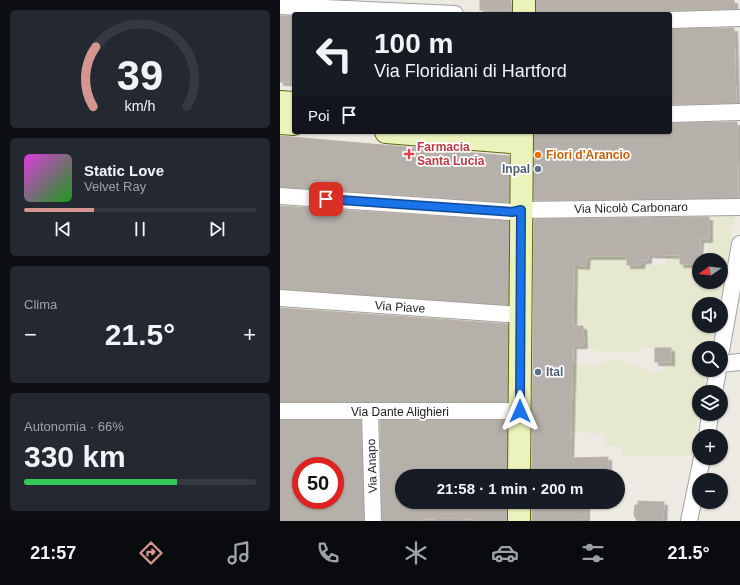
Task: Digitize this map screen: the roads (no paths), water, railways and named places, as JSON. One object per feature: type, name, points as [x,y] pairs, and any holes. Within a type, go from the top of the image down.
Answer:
[{"type":"main road","points":[[524,0],[524,12]]},
{"type":"main road","points":[[280,102],[292,103]]},
{"type":"main road","points":[[280,123],[292,124]]},
{"type":"main road","points":[[431,134],[522,138],[519,469]]},
{"type":"main road","points":[[519,509],[519,521]]},
{"type":"street","points":[[280,6],[411,6],[444,12]]},
{"type":"street","points":[[672,20],[740,18]]},
{"type":"street","points":[[672,114],[740,112]]},
{"type":"street","name":"Via Nicolò Carbonaro","points":[[280,196],[512,212],[521,210],[740,207]]},
{"type":"street","points":[[723,341],[740,244]]},
{"type":"street","name":"Via Piave","points":[[280,298],[521,315]]},
{"type":"street","points":[[728,363],[740,362]]},
{"type":"street","name":"Via Dante Alighieri","points":[[280,411],[520,411]]},
{"type":"street","name":"Via Anapo","points":[[370,412],[373,521]]},
{"type":"street","points":[[689,521],[701,465]]},
{"type":"place","name":"Farmacia Santa Lucia","points":[[409,154]]},
{"type":"place","name":"Fiori d'Arancio","points":[[538,155]]},
{"type":"place","name":"Inpal","points":[[538,169]]},
{"type":"place","name":"Ital","points":[[538,372]]}]
